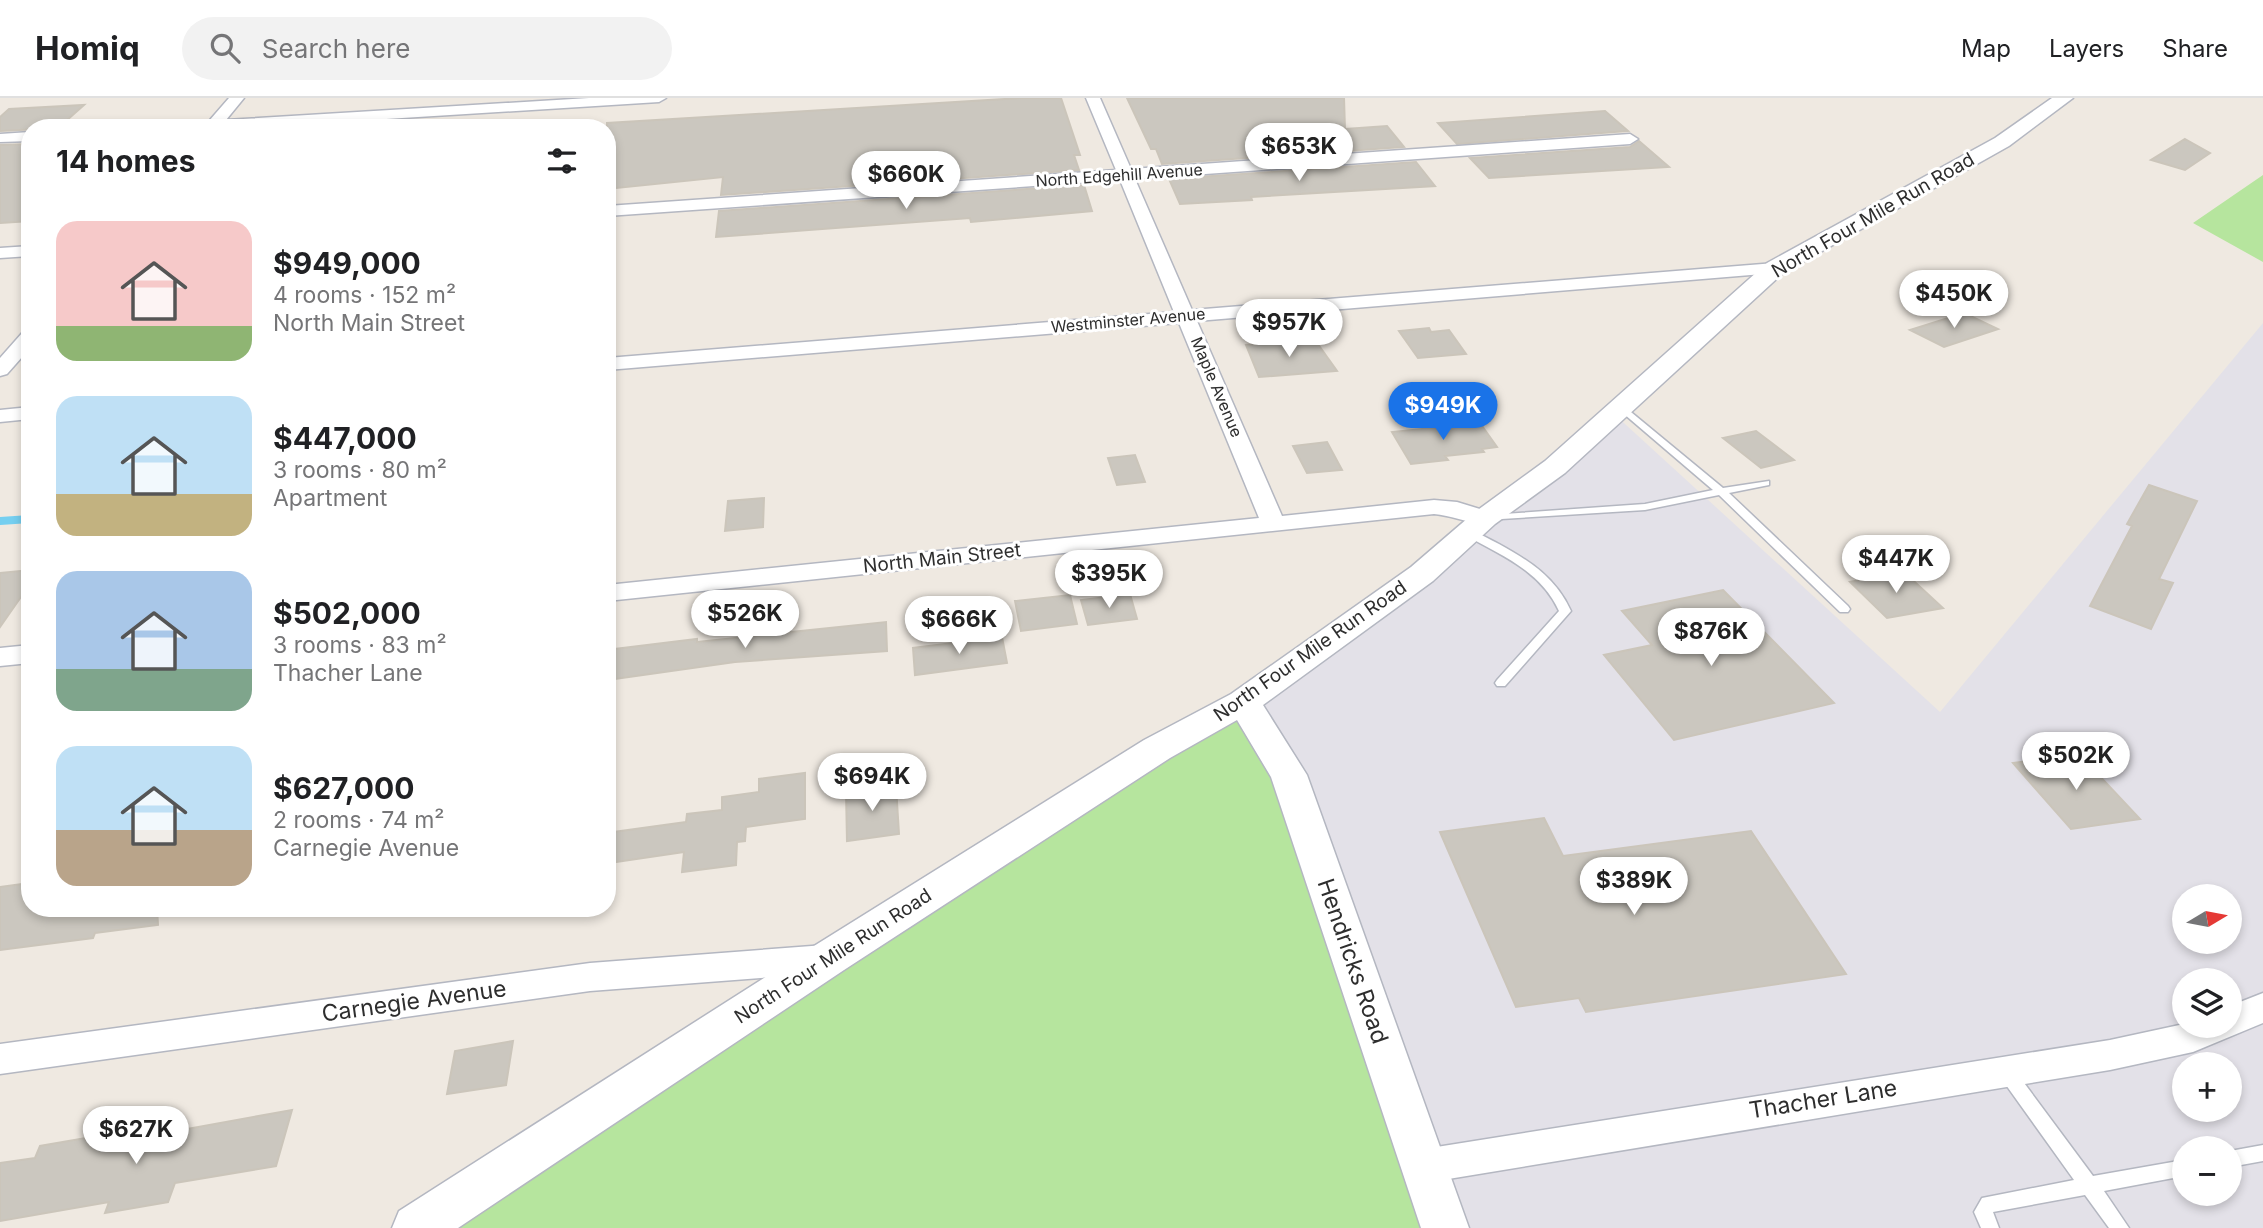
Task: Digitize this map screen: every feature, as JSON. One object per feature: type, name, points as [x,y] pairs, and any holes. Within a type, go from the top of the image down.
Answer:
[{"type":"street","points":[[218,119],[237,98]]},
{"type":"street","points":[[324,119],[659,98]]},
{"type":"street","name":"Maple Avenue","points":[[1093,98],[1273,523]]},
{"type":"street","name":"North Four Mile Run Road","points":[[416,1228],[829,958],[1157,749],[1243,702],[1422,574],[1477,525],[1555,467],[1775,268],[2002,142],[2064,98]]},
{"type":"street","points":[[0,138],[21,137]]},
{"type":"street","name":"North Edgehill Avenue","points":[[616,210],[1630,139]]},
{"type":"street","points":[[0,254],[21,252]]},
{"type":"street","name":"Westminster Avenue","points":[[616,363],[1775,268]]},
{"type":"street","points":[[0,370],[21,346]]},
{"type":"street","points":[[0,415],[21,414]]},
{"type":"street","name":"North Main Street","points":[[616,592],[1434,507],[1458,509],[1477,525]]},
{"type":"street","points":[[0,657],[21,655]]},
{"type":"street","name":"Hendricks Road","points":[[1243,702],[1289,775],[1445,1228]]},
{"type":"street","name":"Carnegie Avenue","points":[[0,1059],[590,976],[829,958]]},
{"type":"street","points":[[2242,1017],[2263,1007]]},
{"type":"street","name":"Thacher Lane","points":[[1424,1166],[2122,1052],[2188,1038]]},
{"type":"lane","points":[[1620,407],[1721,492],[1844,609]]},
{"type":"lane","points":[[1477,525],[1645,507],[1765,483]]},
{"type":"lane","points":[[1477,525],[1537,571],[1559,592],[1565,611],[1501,683]]},
{"type":"lane","points":[[2005,1070],[2120,1228]]},
{"type":"lane","points":[[2242,1157],[2263,1153]]},
{"type":"lane","points":[[1990,1228],[1983,1212],[1988,1204],[2172,1170]]},
{"type":"shaded area","points":[[2263,323],[2263,1228],[1445,1228],[1243,702],[1613,413],[1940,712]]},
{"type":"green space","points":[[2263,175],[2263,262],[2193,223]]},
{"type":"green space","points":[[1243,702],[1445,1228],[416,1228]]},
{"type":"building","points":[[1021,98],[1061,98],[1080,155],[1074,155],[1079,170],[721,195],[723,177],[616,188],[616,122]]},
{"type":"building","points":[[1127,98],[1344,98],[1345,129],[1387,126],[1404,147],[1162,164],[1156,149],[1151,149]]},
{"type":"building","points":[[84,105],[68,119],[21,119],[21,130],[0,131],[0,117],[9,109]]},
{"type":"building","points":[[1605,111],[1628,131],[1457,144],[1438,123]]},
{"type":"building","points":[[2185,139],[2210,153],[2185,170],[2151,160]]},
{"type":"building","points":[[1639,141],[1669,167],[1489,178],[1470,158],[1630,147]]},
{"type":"building","points":[[21,144],[21,222],[0,223],[0,145]]},
{"type":"building","points":[[1416,162],[1435,186],[1180,204],[1169,179]]},
{"type":"building","points":[[1084,185],[1092,211],[971,222],[970,218],[716,237],[719,211]]},
{"type":"building","points":[[1964,313],[1998,329],[1944,347],[1910,330]]},
{"type":"building","points":[[1429,328],[1431,332],[1449,330],[1466,354],[1418,358],[1399,331]]},
{"type":"building","points":[[1315,340],[1337,371],[1259,377],[1246,345]]},
{"type":"building","points":[[1480,423],[1497,447],[1482,449],[1484,452],[1445,456],[1448,460],[1411,464],[1392,432]]},
{"type":"building","points":[[1756,431],[1794,460],[1761,468],[1723,438]]},
{"type":"building","points":[[1327,442],[1342,470],[1307,473],[1293,446]]},
{"type":"building","points":[[1135,455],[1145,482],[1117,485],[1108,458]]},
{"type":"building","points":[[2149,485],[2197,501],[2159,579],[2173,583],[2151,629],[2090,606],[2132,526],[2127,524]]},
{"type":"building","points":[[764,498],[763,527],[725,531],[728,501]]},
{"type":"building","points":[[21,571],[21,597],[0,627],[0,573]]},
{"type":"building","points":[[1904,572],[1943,608],[1887,618],[1850,582]]},
{"type":"building","points":[[1723,590],[1834,703],[1674,740],[1604,655],[1652,645],[1622,611]]},
{"type":"building","points":[[1130,594],[1137,619],[1088,625],[1081,600]]},
{"type":"building","points":[[1070,595],[1077,624],[1021,631],[1015,601]]},
{"type":"building","points":[[886,622],[887,651],[735,662],[616,679],[616,649],[697,639],[697,642]]},
{"type":"building","points":[[1002,637],[1007,663],[915,675],[913,648]]},
{"type":"building","points":[[2079,754],[2140,819],[2071,829],[2013,763]]},
{"type":"building","points":[[805,773],[805,819],[746,827],[745,841],[737,842],[736,865],[682,872],[684,852],[616,862],[616,832],[686,822],[687,814],[722,810],[722,797],[759,792],[759,779]]},
{"type":"building","points":[[896,786],[899,834],[847,841],[846,792]]},
{"type":"building","points":[[1544,818],[1563,856],[1751,831],[1846,974],[1586,1012],[1579,998],[1516,1007],[1440,832]]},
{"type":"building","points":[[21,884],[21,917],[158,917],[158,925],[95,933],[93,938],[0,950],[0,887]]},
{"type":"building","points":[[513,1041],[506,1085],[447,1094],[455,1051]]},
{"type":"building","points":[[292,1110],[276,1166],[175,1183],[168,1202],[105,1213],[109,1202],[0,1221],[0,1163],[35,1158],[40,1146],[103,1135],[99,1145]]},
{"type":"waterway","points":[[0,521],[21,520]]}]
